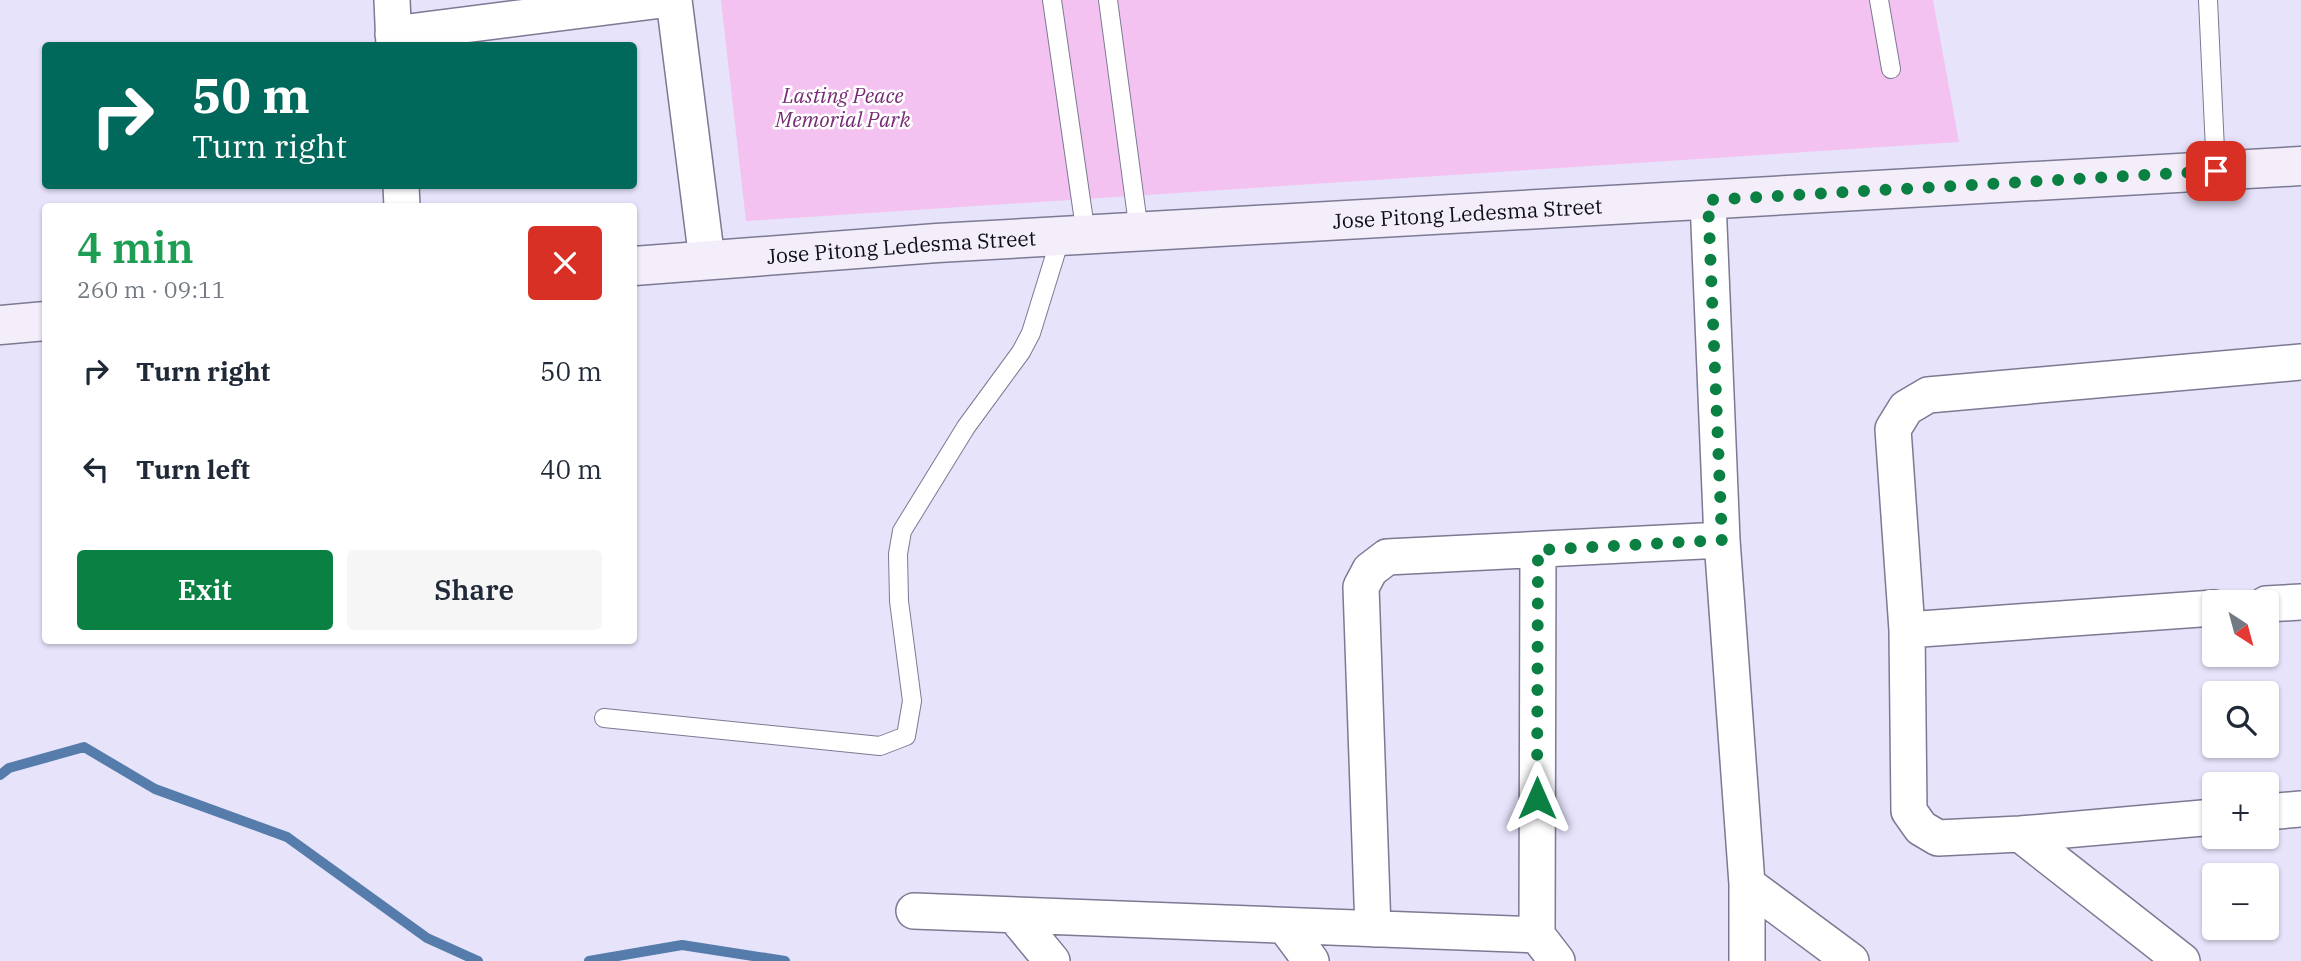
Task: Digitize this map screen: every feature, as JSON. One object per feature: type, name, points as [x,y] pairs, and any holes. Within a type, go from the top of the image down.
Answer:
[{"type":"main road","name":"Jose Pitong Ledesma Street","points":[[637,266],[1139,232],[2301,166]]},
{"type":"main road","points":[[0,325],[42,321]]},
{"type":"street","points":[[393,26],[662,0]]},
{"type":"street","points":[[674,0],[707,260]]},
{"type":"street","points":[[1708,200],[1722,540],[1748,884],[1747,961]]},
{"type":"street","points":[[2202,818],[2020,834],[1938,838],[1921,828],[1909,811],[1907,630],[1893,429],[1906,408],[1928,395],[2301,362]]},
{"type":"street","points":[[1373,929],[1361,587],[1370,570],[1387,557],[1722,540]]},
{"type":"street","points":[[914,911],[1373,929],[1547,948],[1538,550]]},
{"type":"street","points":[[2279,603],[2301,601]]},
{"type":"street","points":[[1907,630],[2202,609]]},
{"type":"street","points":[[2279,811],[2301,809]]},
{"type":"street","points":[[2020,834],[2182,961]]},
{"type":"street","points":[[1748,884],[1851,961]]},
{"type":"street","points":[[1014,915],[1052,961]]},
{"type":"street","points":[[1285,926],[1311,961]]},
{"type":"lane","points":[[604,719],[880,746],[906,736],[912,701],[899,601],[898,554],[902,531],[966,427],[1021,352],[1073,236],[1052,0]]},
{"type":"lane","points":[[1108,0],[1139,232]]},
{"type":"lane","points":[[1879,0],[1891,69]]},
{"type":"lane","points":[[2208,0],[2216,171]]},
{"type":"green space","name":"Lasting Peace Memorial Park","points":[[721,0],[1933,0],[1959,142],[746,221]]},
{"type":"waterway","points":[[0,775],[9,768],[84,747],[155,789],[287,837],[427,938],[478,961]]},
{"type":"waterway","points":[[589,961],[682,945],[785,961]]},
{"type":"route","points":[[1537,798],[1538,550],[1722,540],[1708,200],[2216,171]]}]
